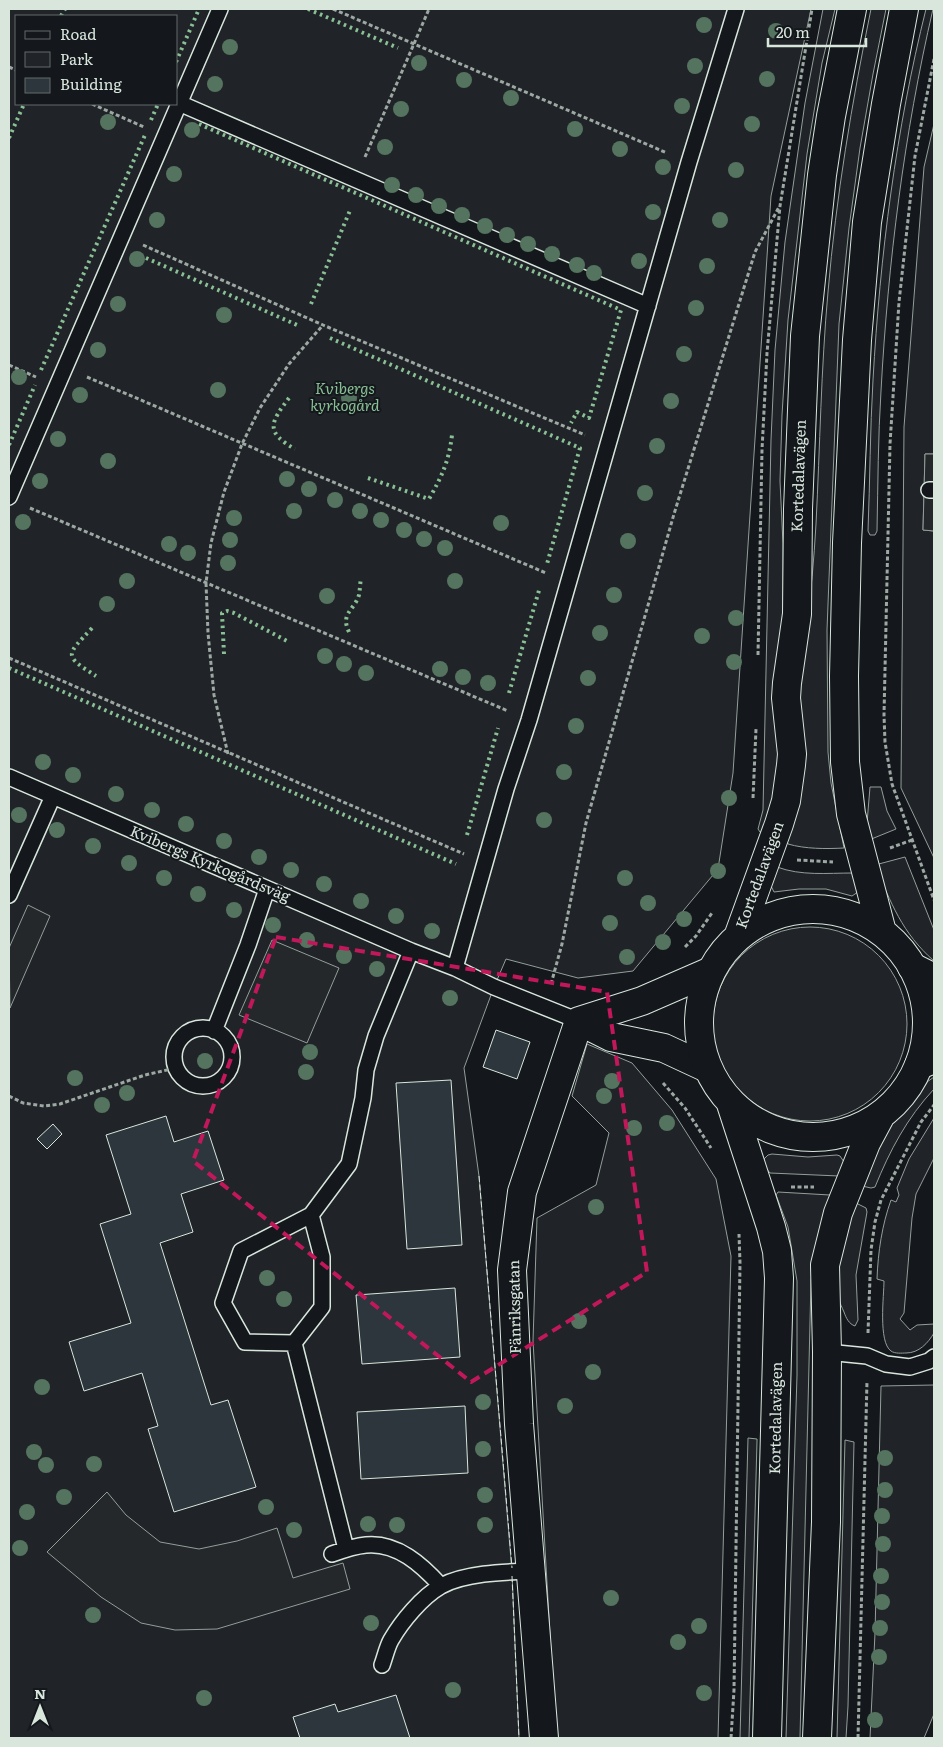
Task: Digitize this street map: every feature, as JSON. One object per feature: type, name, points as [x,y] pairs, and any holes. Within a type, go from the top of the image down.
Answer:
[{"type":"main road","name":"Kortedalavägen","points":[[738,937],[779,824],[786,801],[791,765],[792,754],[787,691],[796,614],[798,490],[805,336],[822,175],[831,116],[852,9]]},
{"type":"main road","points":[[882,932],[851,814],[845,762],[844,676],[847,553],[857,340],[865,240],[876,158],[904,9]]},
{"type":"main road","name":"Kortedalavägen","points":[[809,909],[840,912],[869,924],[882,932],[923,972],[923,994],[928,1022],[924,1051],[927,1062],[900,1098],[881,1115],[852,1131],[820,1137],[804,1137],[772,1130],[750,1119],[731,1104],[718,1087],[707,1068],[699,1036],[698,1014],[703,991],[711,971],[723,953],[738,937],[764,920],[779,914],[809,909]]},
{"type":"main road","points":[[578,1021],[642,1001],[711,971]]},
{"type":"main road","name":"Kvibergs Kyrkogårdsväg","points":[[578,1021],[611,1037],[664,1048],[707,1068]]},
{"type":"main road","name":"Fänriksgatan","points":[[544,1738],[519,1424],[512,1270],[522,1192],[578,1021]]},
{"type":"main road","name":"Kortedalavägen","points":[[731,1104],[761,1191],[777,1251],[779,1278],[767,1738]]},
{"type":"main road","name":"Kortedalavägen","points":[[817,1738],[826,1522],[827,1352],[824,1265],[838,1213],[866,1143],[881,1115]]},
{"type":"lane","points":[[9,497],[220,9]]},
{"type":"lane","points":[[454,968],[506,789],[529,720],[689,162],[736,9]]},
{"type":"lane","points":[[179,103],[648,306]]},
{"type":"lane","name":"Kvibergs Kyrkogårdsväg","points":[[9,777],[454,968],[494,987],[545,1006],[578,1021]]},
{"type":"lane","points":[[9,894],[53,796]]},
{"type":"lane","points":[[214,1031],[268,889]]},
{"type":"lane","points":[[294,1343],[245,1342],[223,1303],[241,1251],[311,1215],[349,1164],[363,1098],[366,1070],[376,1036],[411,951]]},
{"type":"lane","points":[[205,1028],[214,1031],[228,1043],[231,1061],[223,1078],[216,1083],[197,1086],[188,1082],[176,1068],[175,1049],[179,1040],[195,1029],[205,1028]]},
{"type":"lane","points":[[294,1343],[322,1307],[322,1257],[311,1215]]},
{"type":"lane","points":[[294,1343],[339,1552],[366,1545],[380,1546],[401,1552],[427,1571],[441,1586]]},
{"type":"lane","points":[[827,1352],[867,1356],[886,1364],[910,1367],[930,1361],[934,1357]]},
{"type":"lane","points":[[382,1665],[390,1641],[405,1619],[421,1602],[441,1586],[464,1578],[532,1571]]},
{"type":"path","points":[[333,9],[689,162]]},
{"type":"path","points":[[355,180],[429,9]]},
{"type":"path","points":[[934,59],[915,156],[899,302],[890,444],[884,715],[885,742],[892,784],[934,900]]},
{"type":"path","points":[[94,105],[165,136]]},
{"type":"path","points":[[545,1006],[562,944],[586,823],[674,514],[755,252],[780,206]]},
{"type":"path","points":[[122,236],[323,325],[607,445]]},
{"type":"path","points":[[228,754],[214,695],[208,632],[206,583],[210,543],[224,492],[242,444],[260,408],[289,364],[323,325]]},
{"type":"path","points":[[65,368],[568,582]]},
{"type":"path","points":[[27,506],[529,720]]},
{"type":"path","points":[[9,658],[228,754],[485,863]]},
{"type":"path","points":[[9,1096],[23,1103],[44,1106],[60,1104],[145,1075],[176,1068]]},
{"type":"path","points":[[858,1738],[871,1250],[875,1222],[881,1200],[920,1122],[934,1105]]},
{"type":"path","points":[[761,1191],[779,1186],[847,1190],[881,1200]]},
{"type":"highlighted area","points":[[276,937],[607,992],[647,1272],[471,1382],[193,1161]]},
{"type":"green space","name":"Kvibergs kyrkogård","points":[[9,9],[811,9],[771,196],[733,773],[718,869],[633,971],[578,978],[506,959],[464,1068],[479,1176],[512,1572],[519,1738],[9,1738]]},
{"type":"green space","points":[[823,9],[835,9],[822,63],[807,154],[788,320],[782,415],[780,481],[783,544],[783,609],[779,778],[764,832],[760,832],[758,829],[763,810],[771,440],[775,350],[785,242],[805,103]]},
{"type":"green space","points":[[871,9],[886,9],[860,148],[839,324],[827,630],[828,752],[831,783],[844,848],[801,847],[788,844],[787,841],[793,824],[799,788],[798,696],[814,550],[824,350],[831,256],[845,150]]},
{"type":"green space","points":[[926,9],[933,9],[914,103],[893,247],[880,408],[877,531],[875,535],[870,535],[868,531],[872,399],[885,240],[906,100]]},
{"type":"green space","points":[[934,124],[934,454],[925,454],[923,530],[934,531],[934,858],[901,788],[904,427],[924,167]]},
{"type":"green space","points":[[870,787],[881,787],[887,811],[896,829],[869,840],[867,823]]},
{"type":"green space","points":[[905,857],[934,930],[934,961],[914,940],[898,917],[875,865]]},
{"type":"green space","points":[[777,867],[805,873],[853,873],[858,892],[852,896],[826,889],[799,889],[774,892],[770,884]]},
{"type":"green space","points":[[810,927],[829,929],[856,939],[871,949],[885,963],[899,987],[905,1005],[907,1024],[905,1043],[895,1070],[885,1085],[871,1099],[847,1113],[829,1119],[810,1121],[791,1119],[764,1109],[749,1099],[735,1085],[721,1061],[715,1043],[713,1024],[715,1005],[725,978],[735,963],[749,949],[773,935],[791,929]]},
{"type":"green space","points":[[587,1044],[632,1063],[672,1110],[716,1179],[731,1256],[718,1738],[556,1738],[533,1341],[537,1218],[596,1185],[609,1133],[572,1096]]},
{"type":"green space","points":[[934,1077],[934,1089],[924,1100],[900,1135],[875,1187],[862,1186],[873,1157],[890,1126],[911,1098]]},
{"type":"green space","points":[[934,1118],[934,1158],[916,1194],[912,1218],[904,1313],[900,1319],[910,1330],[917,1325],[934,1324],[934,1333],[926,1344],[919,1349],[911,1353],[896,1353],[887,1346],[884,1338],[884,1281],[877,1279],[881,1239],[891,1200],[896,1202],[899,1195],[897,1188],[909,1159]]},
{"type":"green space","points":[[772,1154],[808,1157],[837,1155],[844,1162],[839,1176],[770,1173],[765,1167],[764,1159]]},
{"type":"green space","points":[[778,1192],[830,1195],[831,1197],[814,1261],[811,1281],[800,1738],[786,1738],[797,1375],[797,1281],[788,1227],[776,1195]]},
{"type":"green space","points":[[856,1203],[866,1208],[867,1212],[856,1275],[858,1320],[855,1326],[849,1322],[837,1296],[836,1275],[845,1233]]},
{"type":"green space","points":[[934,1385],[934,1714],[924,1738],[870,1738],[875,1633],[881,1386]]},
{"type":"green space","points":[[748,1438],[757,1439],[757,1441],[749,1738],[740,1738]]},
{"type":"green space","points":[[845,1440],[854,1442],[848,1706],[846,1738],[837,1738]]},
{"type":"shaded area","points":[[925,454],[934,454],[934,531],[923,530]]},
{"type":"shaded area","points":[[28,905],[50,916],[10,1008],[9,948]]},
{"type":"shaded area","points":[[272,940],[339,968],[307,1043],[239,1015]]},
{"type":"shaded area","points":[[107,1492],[126,1515],[160,1542],[199,1549],[237,1541],[277,1528],[293,1578],[343,1563],[350,1589],[217,1629],[175,1630],[141,1623],[101,1597],[47,1552]]},
{"type":"building","points":[[496,1030],[530,1042],[517,1079],[483,1067]]},
{"type":"building","points":[[451,1080],[462,1245],[407,1249],[396,1083]]},
{"type":"building","points":[[166,1116],[174,1142],[208,1131],[224,1180],[181,1194],[193,1232],[160,1243],[211,1405],[228,1400],[256,1487],[174,1512],[148,1429],[158,1426],[142,1373],[84,1391],[69,1342],[131,1323],[100,1224],[131,1214],[106,1135]]},
{"type":"building","points":[[53,1124],[62,1134],[47,1149],[37,1139]]},
{"type":"building","points":[[455,1288],[460,1357],[362,1364],[356,1295]]},
{"type":"building","points":[[465,1406],[468,1473],[361,1479],[357,1412]]},
{"type":"building","points":[[396,1695],[410,1738],[300,1738],[293,1717],[335,1704],[338,1712]]},
{"type":"hedge","points":[[62,15],[65,9]]},
{"type":"hedge","points":[[178,57],[199,9]]},
{"type":"hedge","points":[[308,9],[398,48]]},
{"type":"hedge","points":[[9,138],[24,105]]},
{"type":"hedge","points":[[151,120],[158,105]]},
{"type":"hedge","points":[[199,124],[621,310],[589,418],[577,412],[571,423]]},
{"type":"hedge","points":[[41,370],[145,135]]},
{"type":"hedge","points":[[311,304],[351,208]]},
{"type":"hedge","points":[[146,258],[297,325]]},
{"type":"hedge","points":[[330,338],[580,448],[547,564]]},
{"type":"hedge","points":[[9,445],[35,385]]},
{"type":"hedge","points":[[289,398],[278,414],[274,426],[275,432],[279,437],[295,449]]},
{"type":"hedge","points":[[368,478],[429,499],[444,468],[452,435]]},
{"type":"hedge","points":[[349,632],[346,620],[359,595],[361,578]]},
{"type":"hedge","points":[[509,693],[540,587]]},
{"type":"hedge","points":[[224,654],[222,613],[227,611],[289,642]]},
{"type":"hedge","points":[[92,628],[77,644],[72,655],[78,664],[96,676]]},
{"type":"hedge","points":[[9,668],[456,864]]},
{"type":"hedge","points":[[467,835],[498,728]]},
{"type":"fence","points":[[479,1176],[512,1568]]},
{"type":"fence","points":[[512,1576],[519,1738]]}]
